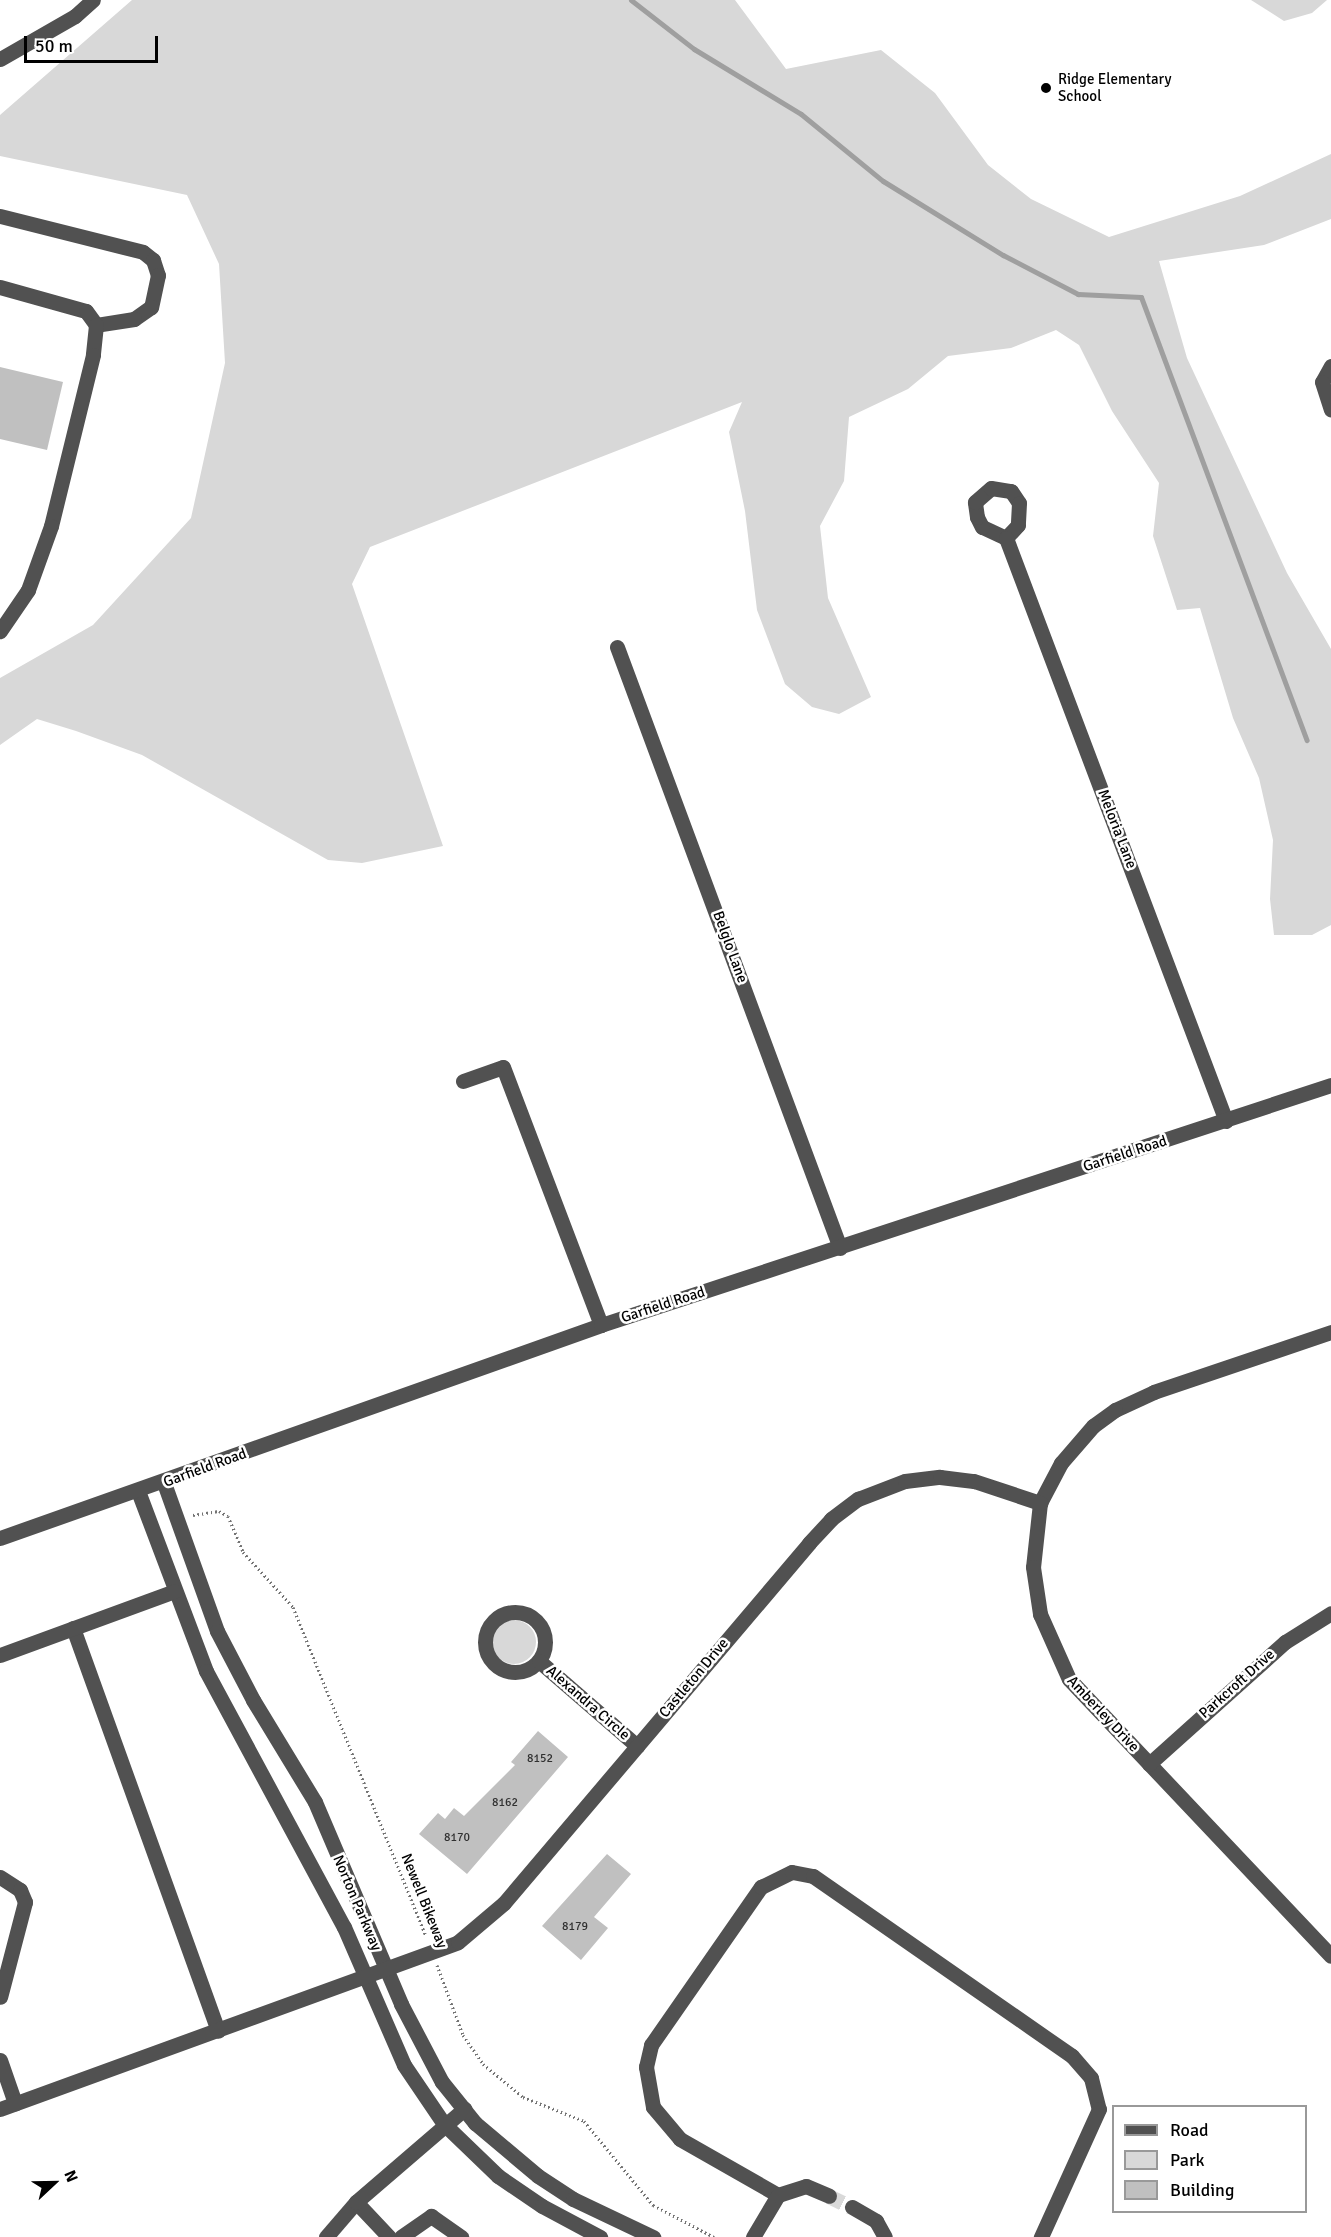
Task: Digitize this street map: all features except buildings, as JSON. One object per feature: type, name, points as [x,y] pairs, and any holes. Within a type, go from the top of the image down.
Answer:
[{"type":"street","points":[[0,59],[75,16],[93,0]]},
{"type":"street","points":[[0,216],[143,252],[153,260],[158,275],[151,307],[134,319],[96,325]]},
{"type":"street","points":[[0,287],[86,311],[96,325],[93,355],[51,526],[28,590],[0,631]]},
{"type":"street","points":[[1331,366],[1322,382],[1331,410]]},
{"type":"street","name":"Meloria Lane","points":[[1006,538],[1226,1121]]},
{"type":"street","name":"Belglo Lane","points":[[617,648],[840,1248]]},
{"type":"street","points":[[463,1081],[502,1067],[601,1325]]},
{"type":"street","name":"Garfield Road","points":[[0,1538],[164,1482],[601,1325],[1226,1121],[1331,1084]]},
{"type":"street","name":"Amberley Drive","points":[[1330,1953],[1069,1678],[1046,1634],[1033,1592],[1034,1542],[1040,1503],[1061,1463],[1081,1437],[1114,1410],[1154,1392],[1331,1332]]},
{"type":"street","name":"Castleton Drive","points":[[0,2109],[366,1979],[458,1942],[490,1918],[824,1527],[858,1499],[905,1481],[940,1477],[975,1481],[1040,1503]]},
{"type":"street","name":"Norton Parkway","points":[[164,1482],[217,1631],[253,1700],[315,1802],[386,1971],[442,2082],[464,2109],[508,2154],[573,2199],[653,2237]]},
{"type":"street","name":"Norton Parkway","points":[[138,1491],[206,1671],[311,1861],[404,2065],[444,2124],[498,2176],[542,2206],[600,2237]]},
{"type":"street","points":[[0,1655],[175,1591]]},
{"type":"street","name":"Alexandra Circle","points":[[516,1611],[538,1622],[546,1645],[539,1661],[523,1671],[513,1672],[495,1665],[485,1648],[487,1628],[493,1620],[516,1611]]},
{"type":"street","name":"Parkcroft Drive","points":[[1149,1764],[1286,1642],[1331,1613]]},
{"type":"street","points":[[74,1628],[218,2031]]},
{"type":"street","name":"Alexandra Circle","points":[[539,1661],[637,1746]]},
{"type":"street","points":[[778,2195],[680,2139],[654,2107],[646,2067],[651,2045],[761,1887],[792,1872],[813,1876],[1072,2056],[1091,2078],[1099,2109],[1094,2127],[1041,2237]]},
{"type":"street","points":[[0,1877],[20,1890],[25,1902],[0,1997]]},
{"type":"street","points":[[0,2060],[15,2103]]},
{"type":"street","points":[[326,2237],[356,2202],[464,2109]]},
{"type":"street","points":[[758,2236],[778,2195],[806,2186],[829,2196]]},
{"type":"street","points":[[356,2202],[389,2237]]},
{"type":"street","points":[[852,2207],[876,2221],[885,2237]]},
{"type":"street","points":[[401,2237],[422,2218],[431,2216],[462,2237]]},
{"type":"path","name":"Newell Bikeway","points":[[195,1514],[219,1511],[228,1516],[243,1552],[293,1607],[463,2035],[483,2064],[523,2097],[584,2121],[653,2205],[714,2237]]},
{"type":"green space","points":[[132,0],[735,0],[786,69],[881,50],[935,93],[988,165],[1031,199],[1109,237],[1240,196],[1331,154],[1331,219],[1264,245],[1159,261],[1187,358],[1287,573],[1331,649],[1331,925],[1312,935],[1274,935],[1270,899],[1273,840],[1259,778],[1233,718],[1200,608],[1177,610],[1153,536],[1159,483],[1112,411],[1079,345],[1056,330],[1011,348],[948,356],[908,389],[849,417],[844,481],[820,526],[828,598],[871,697],[839,714],[812,707],[785,684],[757,610],[745,511],[729,432],[742,402],[370,547],[352,584],[443,846],[362,863],[328,860],[142,755],[76,731],[37,719],[0,745],[0,678],[93,625],[191,518],[225,363],[219,264],[187,195],[0,156],[0,115]]},
{"type":"green space","points":[[1251,0],[1327,0],[1312,13],[1284,21]]},
{"type":"green space","points":[[514,1620],[529,1627],[536,1642],[529,1657],[514,1664],[499,1657],[492,1642],[499,1627]]},
{"type":"waterway","points":[[631,0],[694,49],[801,114],[883,181],[1003,255],[1078,294],[1141,297],[1307,740]]},
{"type":"tunnel","points":[[829,2196],[852,2207]]},
{"type":"place","name":"Ridge Elementary School","points":[[1046,88]]}]
